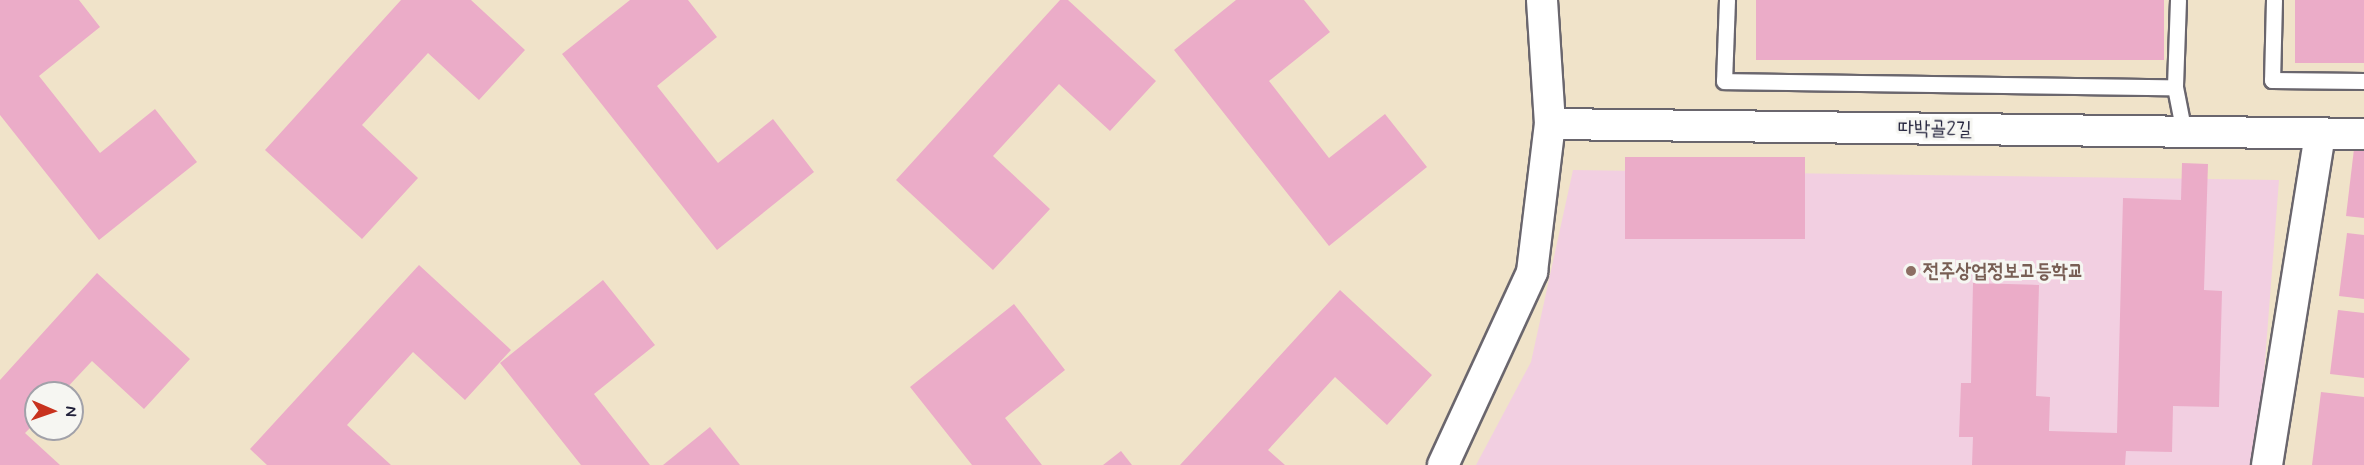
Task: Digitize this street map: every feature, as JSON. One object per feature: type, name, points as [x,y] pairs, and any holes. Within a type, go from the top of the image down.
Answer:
[{"type":"street","points":[[1443,465],[1532,272],[1550,124],[1542,0]]},
{"type":"street","name":"따박골2길","points":[[1550,124],[2364,134]]},
{"type":"street","points":[[2267,465],[2320,134]]},
{"type":"lane","points":[[1727,0],[1724,81],[2175,87]]},
{"type":"lane","points":[[2178,0],[2175,87],[2184,133]]},
{"type":"lane","points":[[2274,0],[2272,80],[2364,81]]},
{"type":"shaded area","name":"전주상업정보고등학교","points":[[1573,170],[2279,180],[2257,465],[1476,465],[1531,362]]},
{"type":"building","points":[[0,0],[79,0],[100,27],[39,76],[100,153],[155,109],[197,162],[99,240],[0,115]]},
{"type":"building","points":[[401,0],[471,0],[525,50],[479,100],[428,53],[362,125],[418,178],[362,239],[265,150]]},
{"type":"building","points":[[630,0],[688,0],[717,37],[657,86],[718,163],[773,119],[814,172],[717,250],[562,54]]},
{"type":"building","points":[[1060,0],[1068,0],[1156,81],[1110,131],[1059,84],[993,156],[1050,209],[993,270],[896,180]]},
{"type":"building","points":[[1236,0],[1304,0],[1330,32],[1269,81],[1329,158],[1385,114],[1427,167],[1329,246],[1174,50]]},
{"type":"building","points":[[1756,0],[2164,0],[2164,60],[1756,60]]},
{"type":"building","points":[[2295,0],[2364,0],[2364,63],[2295,63]]},
{"type":"building","points":[[2354,149],[2364,150],[2364,218],[2346,216]]},
{"type":"building","points":[[1625,157],[1805,157],[1805,239],[1625,239]]},
{"type":"building","points":[[2182,163],[2208,164],[2204,290],[2222,291],[2219,407],[2173,406],[2172,452],[2126,451],[2125,465],[1972,465],[1973,437],[1959,437],[1961,383],[1971,383],[1973,283],[2039,285],[2036,396],[2050,397],[2049,431],[2117,433],[2123,198],[2181,200]]},
{"type":"building","points":[[2347,233],[2364,235],[2364,299],[2339,296]]},
{"type":"building","points":[[419,265],[511,350],[465,400],[413,352],[347,425],[391,465],[267,465],[250,449]]},
{"type":"building","points":[[97,273],[190,359],[144,409],[92,361],[73,381],[24,381],[24,441],[34,441],[60,465],[0,465],[0,380]]},
{"type":"building","points":[[603,280],[655,345],[594,394],[650,465],[581,465],[500,363]]},
{"type":"building","points":[[1340,290],[1432,375],[1387,425],[1335,377],[1268,450],[1285,465],[1180,465]]},
{"type":"building","points":[[1014,304],[1065,370],[1005,418],[1042,465],[972,465],[910,387]]},
{"type":"building","points":[[2338,310],[2364,313],[2364,378],[2330,374]]},
{"type":"building","points":[[2321,392],[2364,397],[2364,465],[2312,465]]},
{"type":"building","points":[[710,427],[740,465],[663,465]]},
{"type":"building","points":[[1121,451],[1132,465],[1103,465]]},
{"type":"place","name":"전주상업정보고등학교","points":[[1911,271]]}]
